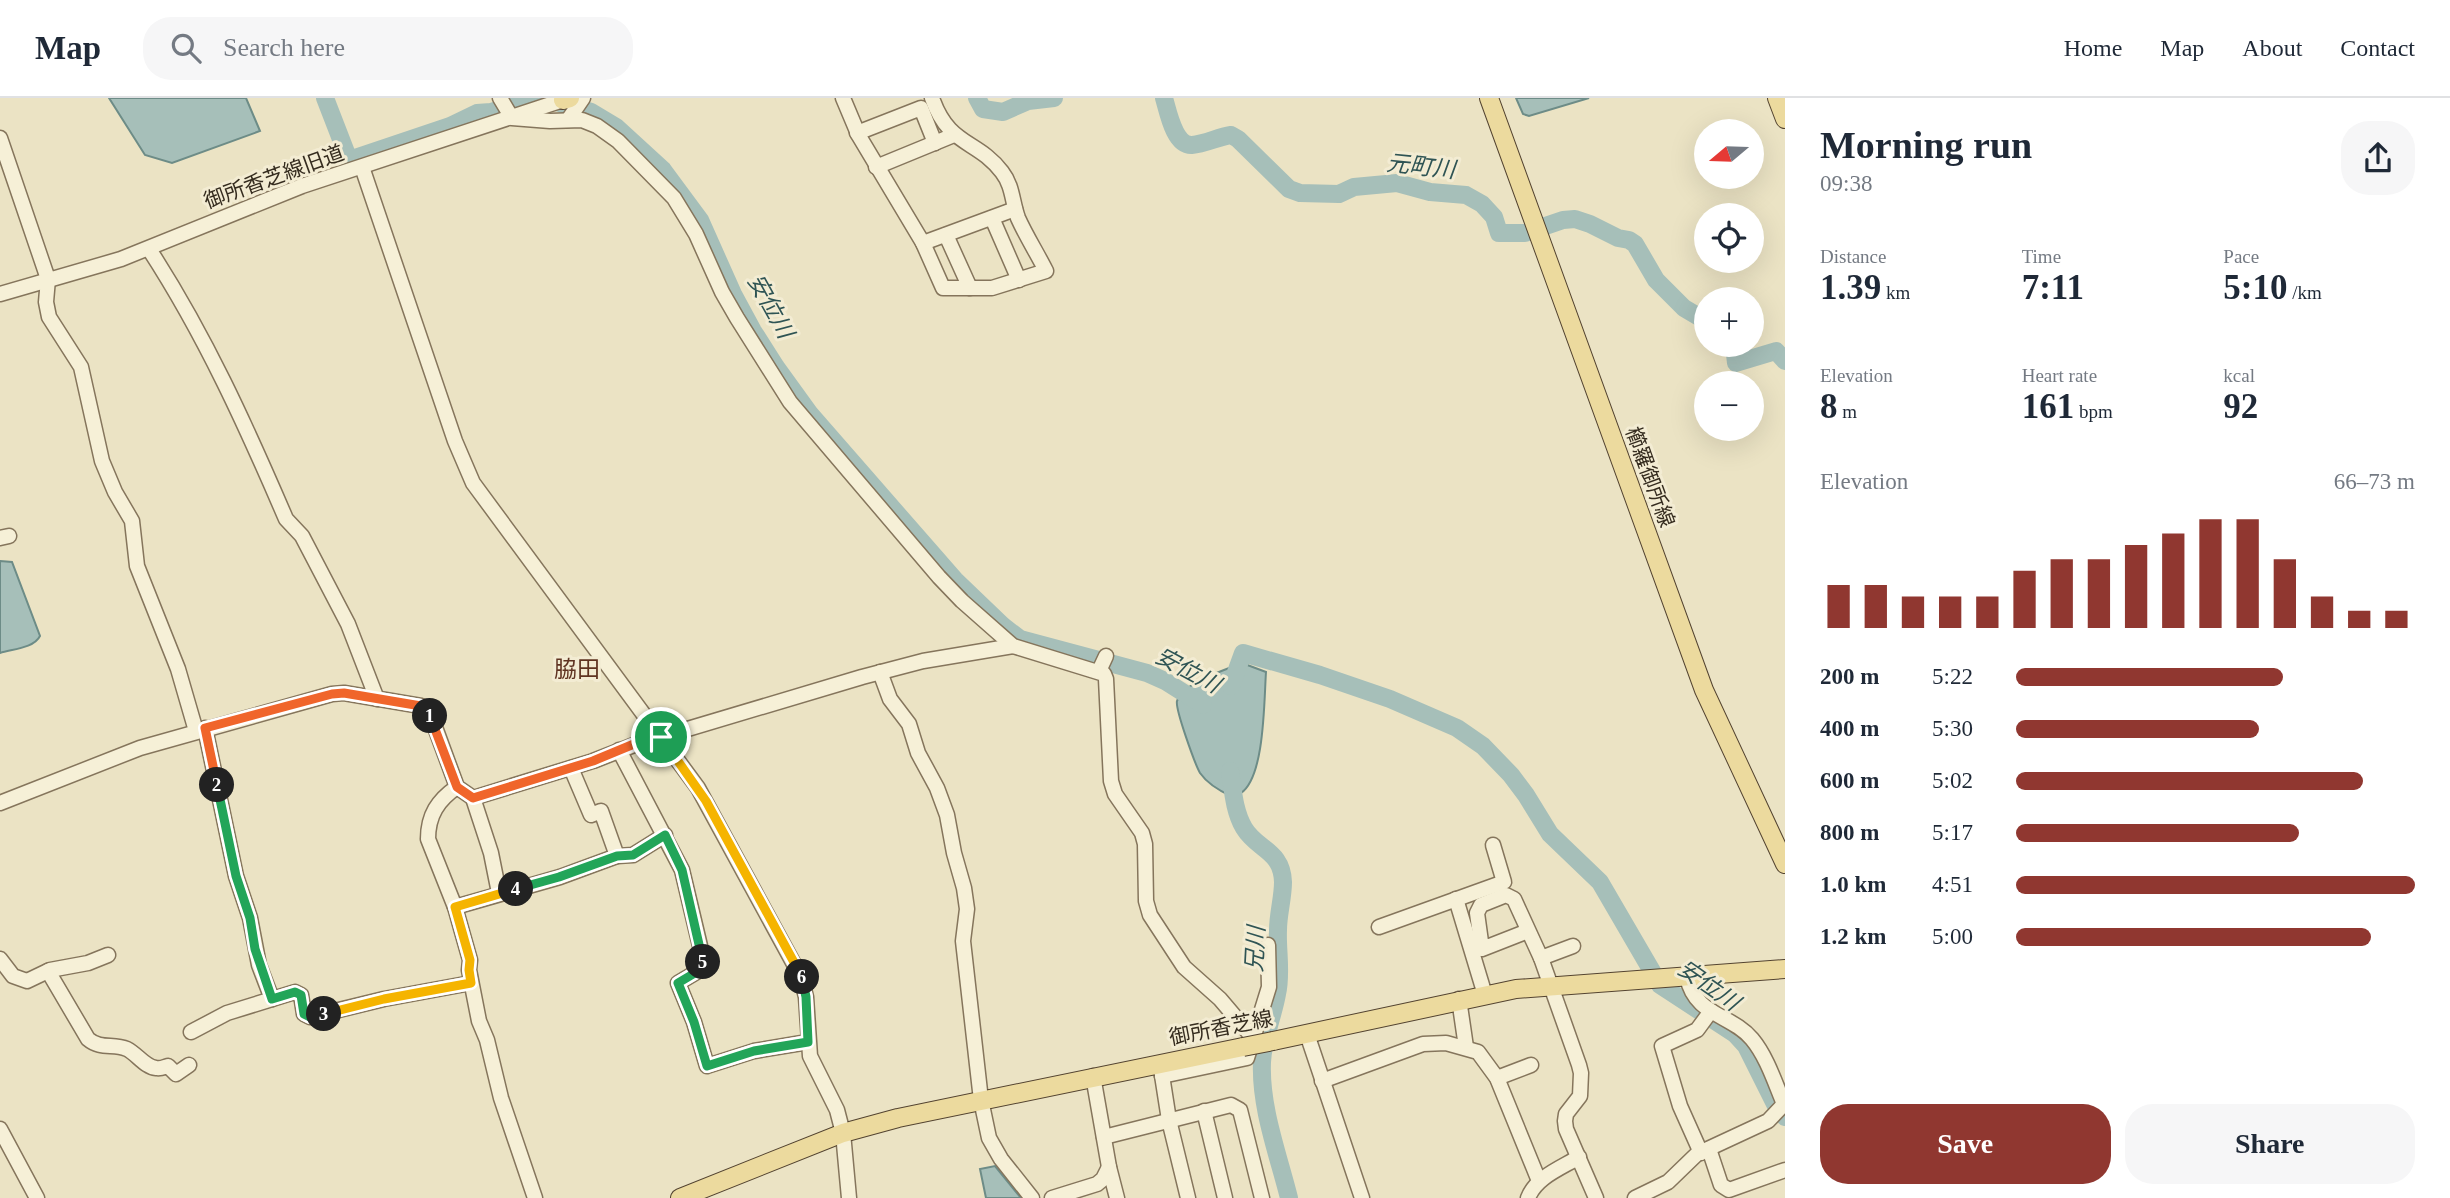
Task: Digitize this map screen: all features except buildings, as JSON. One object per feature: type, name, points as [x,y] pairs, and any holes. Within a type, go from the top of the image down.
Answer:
[{"type":"main road","name":"櫛羅御所線","points":[[1489,98],[1704,690],[1785,864]]},
{"type":"main road","points":[[1777,98],[1785,119]]},
{"type":"main road","name":"御所香芝線","points":[[680,1198],[843,1133],[928,1110],[1093,1076],[1161,1069],[1248,1043],[1307,1034],[1459,999],[1550,985],[1785,969]]},
{"type":"street","points":[[843,98],[857,132],[923,243],[943,288],[992,288],[1046,271],[1015,209],[1009,183],[1003,173],[987,157],[954,135],[942,120],[932,98]]},
{"type":"street","points":[[501,99],[510,116],[530,120],[573,106],[588,121],[607,131],[674,198],[696,234],[737,318],[790,402],[939,578],[1013,646],[1100,671],[1106,679],[1111,780],[1115,794],[1142,833],[1145,844],[1146,901],[1150,915],[1184,967],[1220,999],[1248,1043]]},
{"type":"street","name":"御所香芝線旧道","points":[[0,294],[149,249],[271,197],[510,116],[534,110],[573,106]]},
{"type":"street","points":[[857,132],[920,108],[935,143]]},
{"type":"street","points":[[876,167],[954,135]]},
{"type":"street","points":[[0,138],[48,279],[46,302],[49,317],[81,367],[102,461],[115,492],[132,521],[137,566],[201,730],[236,876],[250,918],[259,965],[272,999]]},
{"type":"street","points":[[362,167],[455,441],[473,483],[706,801],[802,977],[806,997],[808,1042],[816,1070],[836,1110],[843,1133],[849,1198]]},
{"type":"street","points":[[923,243],[1015,209]]},
{"type":"street","points":[[992,218],[1019,280]]},
{"type":"street","points":[[946,235],[970,288]]},
{"type":"street","points":[[149,249],[192,318],[223,376],[286,519],[302,536],[348,624],[377,699]]},
{"type":"street","points":[[473,798],[571,768],[619,750],[880,672],[923,661],[1013,646]]},
{"type":"street","points":[[1100,671],[1106,656]]},
{"type":"street","points":[[880,672],[890,699],[912,731],[918,753],[937,788],[950,826],[966,899],[963,941],[981,1100],[989,1138],[994,1149],[1031,1198]]},
{"type":"street","points":[[0,803],[120,754],[332,694],[344,693],[421,706],[432,719],[457,787],[473,798],[491,853],[499,893]]},
{"type":"street","points":[[619,750],[682,870],[705,967],[678,983],[694,1022],[707,1066],[754,1051],[808,1042]]},
{"type":"street","points":[[571,768],[591,815],[601,811],[617,856]]},
{"type":"street","points":[[457,787],[437,804],[428,827],[431,849],[455,907],[470,960],[469,970],[479,1021],[501,1098],[535,1198]]},
{"type":"street","points":[[455,907],[559,877],[617,856],[633,855],[665,835]]},
{"type":"street","points":[[1379,927],[1504,882],[1493,845]]},
{"type":"street","points":[[1456,899],[1485,995]]},
{"type":"street","points":[[1528,931],[1541,958],[1581,1073],[1580,1096],[1566,1114],[1565,1121],[1596,1198]]},
{"type":"street","points":[[1248,1043],[1269,988],[1268,945]]},
{"type":"street","points":[[1541,958],[1573,947]]},
{"type":"street","points":[[0,959],[13,976],[20,980],[34,979],[48,971],[88,963],[108,955]]},
{"type":"street","points":[[48,971],[88,1039],[95,1045],[122,1047],[149,1066],[168,1066],[176,1073],[189,1065]]},
{"type":"street","points":[[1635,1198],[1668,1182],[1705,1151],[1757,1127],[1782,1107],[1754,1041],[1744,1031],[1708,1016],[1695,998],[1688,977]]},
{"type":"street","points":[[191,1032],[227,1013],[295,992],[301,995],[304,1014],[310,1017],[384,999],[471,983]]},
{"type":"street","points":[[1459,999],[1466,1047]]},
{"type":"street","points":[[1708,1016],[1687,1035],[1662,1046],[1677,1098],[1721,1185],[1729,1190],[1785,1170]]},
{"type":"street","points":[[1307,1034],[1362,1198]]},
{"type":"street","points":[[1322,1080],[1423,1044],[1446,1043],[1478,1052],[1497,1078],[1539,1181]]},
{"type":"street","points":[[1497,1078],[1525,1063]]},
{"type":"street","points":[[1161,1069],[1169,1120],[1188,1198]]},
{"type":"street","points":[[1093,1076],[1117,1198]]},
{"type":"street","points":[[1104,1137],[1231,1105],[1240,1110],[1262,1198]]},
{"type":"street","points":[[1204,1111],[1225,1198]]},
{"type":"street","points":[[0,1129],[37,1198]]},
{"type":"street","points":[[1528,1198],[1539,1181],[1579,1157]]},
{"type":"street","points":[[1052,1198],[1097,1184],[1109,1167]]},
{"type":"street","points":[[1749,1183],[1755,1198]]},
{"type":"water","points":[[109,98],[246,98],[260,131],[172,163],[145,155]]},
{"type":"water","points":[[1516,98],[1589,98],[1529,116],[1523,114]]},
{"type":"water","points":[[0,561],[12,562],[40,636],[28,646],[0,653]]},
{"type":"water","points":[[1242,663],[1266,672],[1264,718],[1255,771],[1241,793],[1231,796],[1200,773],[1182,725],[1177,701],[1187,688]]},
{"type":"water","points":[[995,1166],[1021,1198],[986,1198],[980,1169]]},
{"type":"waterway","name":"安位川","points":[[325,98],[349,160],[450,126],[477,113],[491,112],[535,98]]},
{"type":"waterway","name":"安位川","points":[[543,98],[591,112],[616,127],[663,170],[700,220],[733,294],[753,331],[810,414],[955,580],[1003,626],[1020,639],[1147,673],[1203,705]]},
{"type":"waterway","name":"元町川","points":[[977,98],[983,109],[1003,112],[1028,101],[1054,98]]},
{"type":"waterway","name":"元町川","points":[[1164,98],[1176,134],[1186,144],[1192,145],[1231,135],[1289,189],[1300,193],[1339,194],[1354,187],[1397,183],[1430,192],[1466,195],[1482,204],[1494,217],[1499,233],[1525,233],[1563,220],[1575,219],[1590,224],[1635,244],[1656,280],[1684,308],[1694,314]]},
{"type":"waterway","name":"元町川","points":[[1764,355],[1776,351],[1785,361]]},
{"type":"waterway","name":"元町川","points":[[1735,357],[1736,363],[1756,357]]},
{"type":"waterway","name":"安位川","points":[[1231,686],[1243,653],[1390,699],[1457,728],[1483,746],[1511,775],[1550,834],[1600,882],[1660,985],[1735,1034],[1746,1046],[1775,1104],[1785,1117]]},
{"type":"waterway","name":"兄川","points":[[1230,771],[1236,808],[1244,828],[1274,857],[1282,871],[1278,986],[1264,1044],[1262,1079],[1271,1130],[1289,1198]]},
{"type":"district","name":"脇田","points":[[577,669]]},
{"type":"route","points":[[344,693],[421,706],[432,719],[457,787],[473,798],[661,737],[706,801],[802,977],[805,986],[808,1042],[744,1053],[707,1066],[694,1022],[678,983],[705,967],[682,870],[665,835],[633,855],[617,856],[576,872],[455,907],[470,960],[471,983],[384,999],[310,1017],[304,1014],[301,995],[295,992],[272,999],[259,965],[250,918],[236,876],[205,728],[332,694],[344,693]]}]
